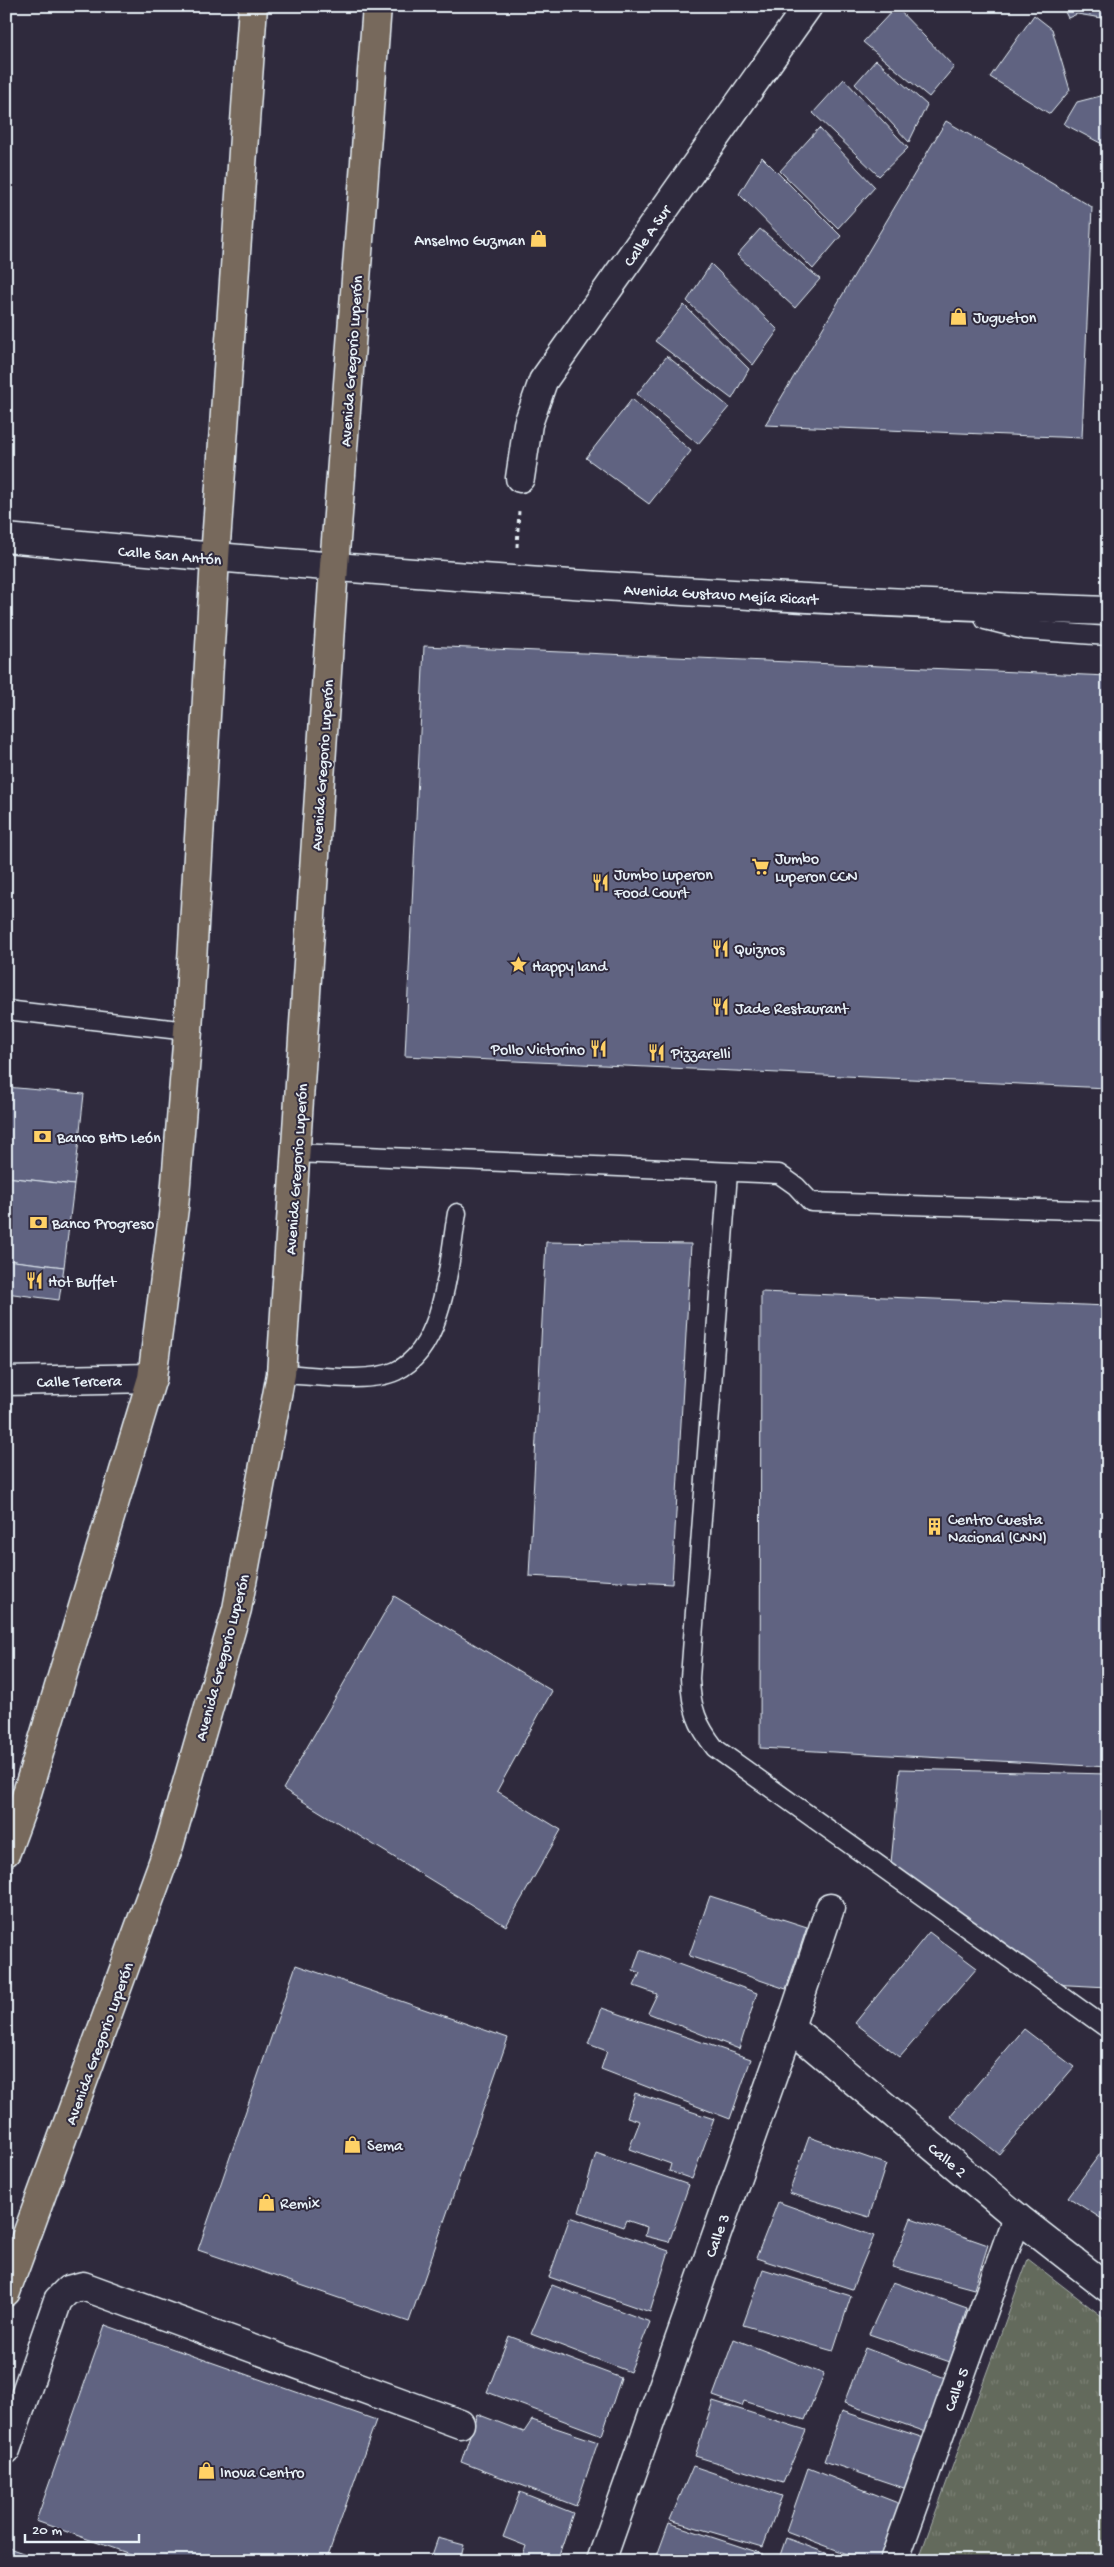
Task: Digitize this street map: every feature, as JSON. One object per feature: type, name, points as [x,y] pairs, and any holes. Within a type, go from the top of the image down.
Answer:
[{"type":"main road","points":[[6,1852],[24,1803],[152,1378],[174,1208],[188,1031],[215,558],[253,6]]},
{"type":"main road","name":"Avenida Gregorio Luperón","points":[[6,2292],[169,1846],[237,1609],[281,1374],[334,566],[377,6]]},
{"type":"street","name":"Calle A Sur","points":[[520,478],[528,424],[543,381],[801,8]]},
{"type":"street","name":"Calle San Antón","points":[[6,538],[215,558],[334,566]]},
{"type":"street","name":"Avenida Gustavo Mejía Ricart","points":[[334,566],[516,582],[981,607],[1108,611]]},
{"type":"street","name":"Calle Tercera","points":[[6,1381],[152,1378]]},
{"type":"street","name":"Calle 3","points":[[601,2561],[790,2027],[830,1908]]},
{"type":"street","name":"Calle 2","points":[[790,2027],[1017,2217],[1108,2288]]},
{"type":"street","name":"Calle 5","points":[[894,2561],[1017,2217]]},
{"type":"street","points":[[6,2450],[58,2300],[68,2290],[83,2286],[460,2424]]},
{"type":"lane","points":[[981,607],[985,620],[1024,630],[1108,636]]},
{"type":"lane","points":[[6,1010],[188,1031]]},
{"type":"lane","points":[[296,1153],[779,1174],[796,1186],[811,1202],[1108,1211]]},
{"type":"lane","points":[[728,1172],[690,1678],[691,1702],[701,1730],[715,1748],[1108,2029]]},
{"type":"lane","points":[[281,1374],[360,1378],[395,1372],[415,1358],[431,1336],[440,1307],[457,1213]]},
{"type":"path","points":[[516,582],[520,478]]},
{"type":"green space","points":[[1028,2259],[1108,2321],[1108,2561],[918,2561]]},
{"type":"building","points":[[1062,6],[1108,6],[1108,19],[1077,14],[1068,18]]},
{"type":"building","points":[[896,7],[954,67],[929,97],[863,42]]},
{"type":"building","points":[[1034,15],[1052,29],[1070,90],[1050,114],[990,77]]},
{"type":"building","points":[[876,60],[927,105],[909,142],[855,84]]},
{"type":"building","points":[[844,79],[908,148],[879,176],[813,113]]},
{"type":"building","points":[[1108,94],[1108,147],[1064,124],[1077,102]]},
{"type":"building","name":"Jugueton","points":[[946,121],[1092,207],[1082,438],[765,425]]},
{"type":"building","points":[[819,128],[875,187],[838,228],[780,171]]},
{"type":"building","points":[[762,157],[841,236],[813,269],[739,194]]},
{"type":"building","points":[[760,229],[820,279],[795,308],[737,255]]},
{"type":"building","points":[[711,264],[778,330],[753,365],[687,301]]},
{"type":"building","points":[[684,305],[749,369],[732,399],[655,341]]},
{"type":"building","points":[[667,356],[729,407],[698,444],[637,394]]},
{"type":"building","points":[[632,399],[691,451],[649,504],[586,458]]},
{"type":"building","name":"Jumbo Luperon CCN","points":[[424,646],[1108,676],[1108,1088],[405,1056]]},
{"type":"building","name":"Banco BHD León","points":[[6,1087],[84,1094],[74,1185],[6,1177]]},
{"type":"building","name":"Banco Progreso","points":[[6,1177],[74,1185],[64,1267],[6,1260]]},
{"type":"building","points":[[546,1242],[691,1244],[672,1584],[529,1576]]},
{"type":"building","name":"Hot Buffet","points":[[6,1260],[64,1267],[59,1300],[6,1293]]},
{"type":"building","name":"Centro Cuesta Nacional (CNN)","points":[[761,1292],[1108,1306],[1108,1767],[760,1748]]},
{"type":"building","points":[[394,1596],[552,1691],[497,1791],[561,1830],[506,1926],[283,1789]]},
{"type":"building","points":[[900,1769],[1108,1774],[1108,1987],[1050,1984],[891,1863]]},
{"type":"building","points":[[710,1896],[807,1927],[786,1989],[689,1956]]},
{"type":"building","points":[[929,1932],[977,1968],[900,2057],[855,2023]]},
{"type":"building","points":[[640,1950],[757,1993],[739,2049],[648,2013],[657,1994],[634,1986],[640,1973],[633,1970]]},
{"type":"building","name":"Sema","points":[[296,1965],[508,2038],[409,2322],[198,2250]]},
{"type":"building","points":[[602,2008],[751,2059],[730,2119],[601,2069],[607,2051],[588,2044]]},
{"type":"building","points":[[1024,2029],[1074,2067],[999,2154],[950,2116]]},
{"type":"building","points":[[635,2093],[714,2119],[692,2179],[669,2171],[671,2164],[629,2149],[640,2121],[627,2117]]},
{"type":"building","points":[[809,2137],[886,2164],[869,2217],[789,2193]]},
{"type":"building","points":[[1108,2143],[1108,2223],[1068,2197]]},
{"type":"building","points":[[596,2153],[689,2185],[669,2242],[645,2236],[647,2227],[626,2220],[623,2227],[579,2212]]},
{"type":"building","points":[[778,2202],[874,2236],[852,2289],[756,2258]]},
{"type":"building","points":[[570,2217],[669,2251],[650,2312],[549,2277]]},
{"type":"building","points":[[911,2218],[988,2245],[974,2289],[892,2267]]},
{"type":"building","points":[[763,2269],[851,2296],[833,2351],[743,2325]]},
{"type":"building","points":[[893,2282],[967,2308],[950,2362],[869,2334]]},
{"type":"building","points":[[552,2285],[650,2322],[630,2372],[531,2334]]},
{"type":"building","name":"Inova Centro","points":[[105,2325],[376,2420],[326,2561],[150,2561],[36,2521]]},
{"type":"building","points":[[509,2336],[621,2378],[602,2435],[487,2392]]},
{"type":"building","points":[[734,2339],[824,2374],[805,2420],[744,2401],[742,2406],[713,2396]]},
{"type":"building","points":[[865,2348],[948,2379],[929,2433],[844,2403]]},
{"type":"building","points":[[713,2401],[806,2430],[783,2483],[695,2456]]},
{"type":"building","points":[[842,2411],[927,2439],[907,2489],[824,2461]]},
{"type":"building","points":[[477,2414],[524,2432],[532,2420],[598,2442],[576,2506],[461,2462]]},
{"type":"building","points":[[693,2466],[782,2496],[763,2547],[670,2520]]},
{"type":"building","points":[[808,2468],[903,2505],[883,2561],[866,2561],[786,2531]]},
{"type":"building","points":[[520,2492],[573,2513],[557,2561],[521,2561],[526,2546],[503,2537]]},
{"type":"building","points":[[669,2523],[763,2554],[761,2561],[655,2561]]},
{"type":"building","points":[[438,2538],[464,2545],[460,2561],[430,2561]]},
{"type":"building","points":[[786,2538],[847,2561],[778,2561]]},
{"type":"building","points":[[6,2547],[46,2561],[6,2561]]},
{"type":"place","name":"Anselmo Guzman","points":[[539,239]]},
{"type":"place","name":"Jugueton","points":[[959,316]]},
{"type":"place","name":"Jumbo Luperon CCN","points":[[761,866]]},
{"type":"place","name":"Jumbo Luperon Food Court","points":[[600,882]]},
{"type":"place","name":"Quiznos","points":[[720,948]]},
{"type":"place","name":"Happy land","points":[[518,965]]},
{"type":"place","name":"Jade Restaurant","points":[[721,1007]]},
{"type":"place","name":"Pollo Victorino","points":[[599,1048]]},
{"type":"place","name":"Pizzarelli","points":[[657,1052]]},
{"type":"place","name":"Banco BHD León","points":[[43,1136]]},
{"type":"place","name":"Banco Progreso","points":[[38,1222]]},
{"type":"place","name":"Hot Buffet","points":[[34,1280]]},
{"type":"place","name":"Centro Cuesta Nacional (CNN)","points":[[934,1527]]},
{"type":"place","name":"Sema","points":[[353,2144]]},
{"type":"place","name":"Remix","points":[[266,2202]]},
{"type":"place","name":"Inova Centro","points":[[206,2471]]}]
